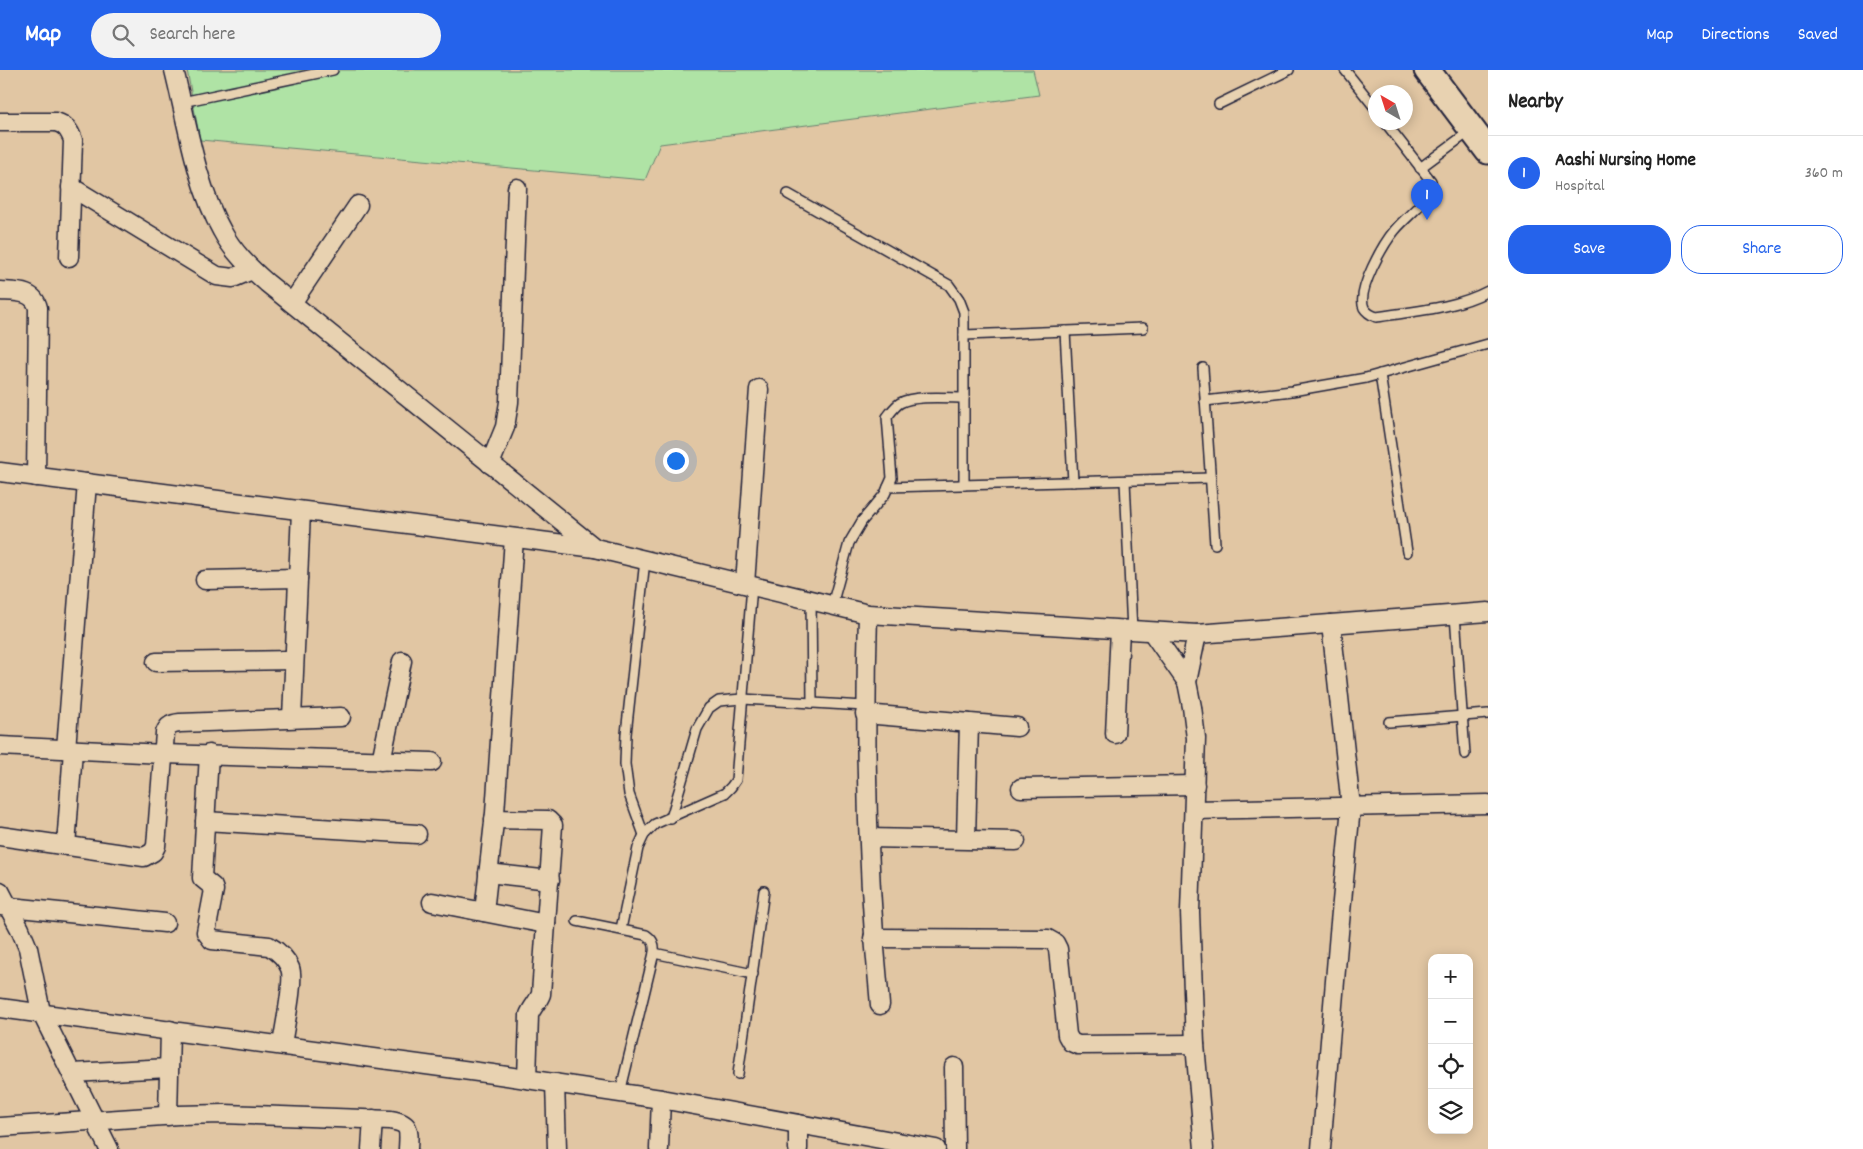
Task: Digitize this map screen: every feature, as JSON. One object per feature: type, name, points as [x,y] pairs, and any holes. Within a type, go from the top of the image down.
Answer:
[{"type":"street","points":[[174,70],[206,199],[223,233],[243,261],[594,548]]},
{"type":"street","points":[[1427,70],[1488,151]]},
{"type":"street","points":[[0,122],[56,122],[64,124],[69,130],[72,140],[69,257]]},
{"type":"street","points":[[71,187],[217,276],[233,278],[252,270]]},
{"type":"street","points":[[490,464],[505,427],[509,402],[517,188]]},
{"type":"street","points":[[292,303],[358,205]]},
{"type":"street","points":[[0,291],[27,294],[33,296],[37,301],[36,477]]},
{"type":"street","points":[[749,585],[759,389]]},
{"type":"street","points":[[0,472],[594,548],[868,614],[1197,634],[1488,612]]},
{"type":"street","points":[[66,846],[69,750],[87,483]]},
{"type":"street","points":[[292,718],[301,511]]},
{"type":"street","points":[[484,912],[494,818],[514,538]]},
{"type":"street","points":[[205,580],[298,578]]},
{"type":"street","points":[[868,614],[865,710],[873,938],[880,1005]]},
{"type":"street","points":[[1321,1149],[1351,807],[1331,624]]},
{"type":"street","points":[[1115,734],[1126,630]]},
{"type":"street","points":[[1152,632],[1187,682]]},
{"type":"street","points":[[1197,634],[1187,682],[1196,738],[1190,912],[1195,1044],[1204,1149]]},
{"type":"street","points":[[156,662],[294,660]]},
{"type":"street","points":[[381,761],[402,661]]},
{"type":"street","points":[[865,710],[1017,727]]},
{"type":"street","points":[[0,836],[144,858],[150,856],[156,846],[165,733],[168,726],[173,723],[341,717]]},
{"type":"street","points":[[966,839],[969,723]]},
{"type":"street","points":[[0,746],[163,754],[432,762]]},
{"type":"street","points":[[209,754],[202,878],[214,890],[207,935],[212,940],[269,946],[286,959],[292,974],[282,1045]]},
{"type":"street","points":[[1021,788],[1195,786]]},
{"type":"street","points":[[1194,810],[1488,804]]},
{"type":"street","points":[[494,818],[551,821],[553,825],[541,994],[530,1015],[527,1079]]},
{"type":"street","points":[[205,821],[417,834]]},
{"type":"street","points":[[869,838],[1016,841]]},
{"type":"street","points":[[488,873],[550,880]]},
{"type":"street","points":[[0,892],[4,907],[28,948],[41,1012],[109,1149]]},
{"type":"street","points":[[432,902],[546,924]]},
{"type":"street","points":[[4,907],[165,923]]},
{"type":"street","points":[[873,938],[1048,940],[1055,943],[1058,949],[1067,1035],[1071,1042],[1078,1045],[1195,1044]]},
{"type":"street","points":[[0,1008],[282,1045],[661,1099],[936,1149]]},
{"type":"street","points":[[168,1116],[170,1030]]},
{"type":"street","points":[[954,1067],[955,1149]]},
{"type":"street","points":[[72,1073],[169,1068]]},
{"type":"street","points":[[555,1084],[557,1149]]},
{"type":"street","points":[[659,1149],[661,1099]]},
{"type":"street","points":[[0,1127],[224,1114],[373,1119],[400,1122],[406,1125],[409,1134],[408,1149]]},
{"type":"street","points":[[371,1149],[373,1119]]},
{"type":"street","points":[[798,1124],[798,1149]]},
{"type":"lane","points":[[182,102],[333,70]]},
{"type":"lane","points":[[1219,104],[1289,70]]},
{"type":"lane","points":[[1346,70],[1368,99]]},
{"type":"lane","points":[[1392,130],[1431,181],[1432,189],[1387,240],[1366,284],[1362,298],[1363,307],[1368,313],[1376,317],[1456,304],[1471,300],[1488,291]]},
{"type":"lane","points":[[1420,168],[1472,130]]},
{"type":"lane","points":[[788,194],[948,285],[959,299],[964,312],[964,485]]},
{"type":"lane","points":[[964,335],[1143,328]]},
{"type":"lane","points":[[1065,331],[1073,482]]},
{"type":"lane","points":[[1206,402],[1292,391],[1380,374],[1488,344]]},
{"type":"lane","points":[[1203,368],[1215,544]]},
{"type":"lane","points":[[1380,374],[1407,552]]},
{"type":"lane","points":[[832,605],[849,544],[862,520],[885,494],[892,478],[887,418],[901,402],[916,399],[964,398]]},
{"type":"lane","points":[[888,487],[1211,478]]},
{"type":"lane","points":[[1126,481],[1126,630]]},
{"type":"lane","points":[[644,835],[629,794],[625,764],[626,734],[645,560]]},
{"type":"lane","points":[[621,929],[638,848],[644,835],[655,824],[725,793],[736,780],[749,585]]},
{"type":"lane","points":[[811,600],[812,703]]},
{"type":"lane","points":[[1455,615],[1465,754]]},
{"type":"lane","points":[[671,818],[697,728],[709,708],[719,701],[742,699],[812,703],[865,710]]},
{"type":"lane","points":[[1389,722],[1488,714]]},
{"type":"lane","points":[[738,1074],[764,891]]},
{"type":"lane","points":[[576,921],[646,935],[654,945],[654,953],[620,1093]]},
{"type":"lane","points":[[654,953],[753,974]]},
{"type":"green space","points":[[187,70],[1033,70],[1039,95],[660,144],[645,180],[200,140]]},
{"type":"place","name":"Aashi Nursing Home","points":[[1427,220]]}]
